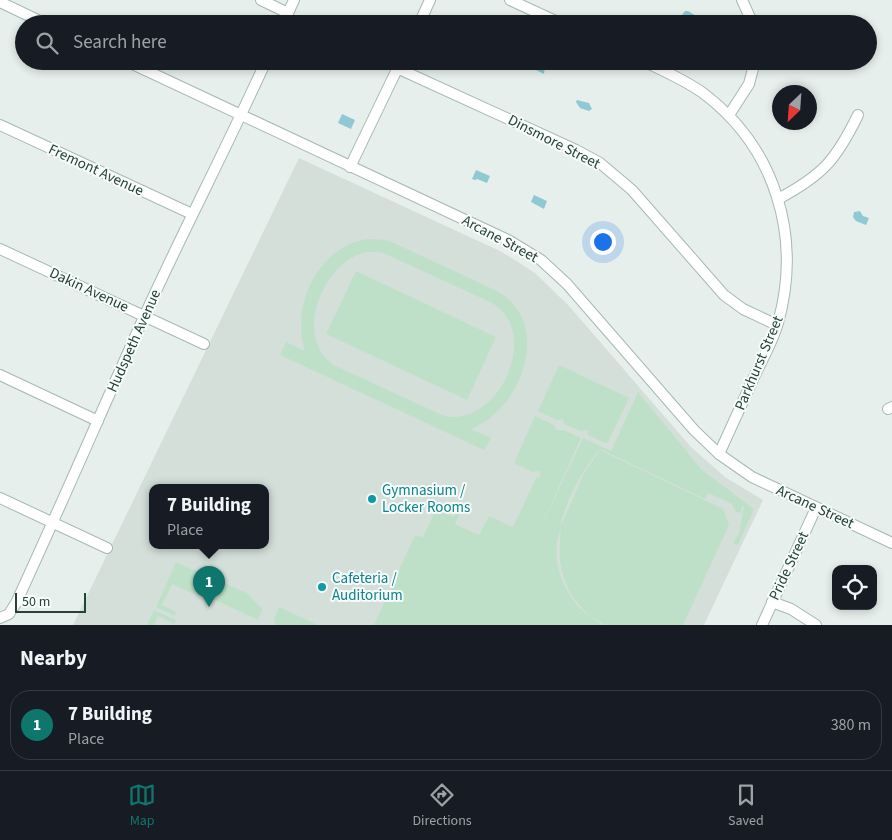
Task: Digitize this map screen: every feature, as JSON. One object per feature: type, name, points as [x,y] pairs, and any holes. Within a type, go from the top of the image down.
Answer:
[{"type":"street","points":[[261,0],[288,13],[294,0]]},
{"type":"street","points":[[423,15],[430,0]]},
{"type":"street","points":[[510,0],[542,15]]},
{"type":"street","points":[[742,0],[749,15]]},
{"type":"street","points":[[0,2],[27,15]]},
{"type":"street","name":"Arcane Street","points":[[145,70],[508,240],[541,260],[567,284],[694,430],[719,454],[752,477],[892,543]]},
{"type":"street","name":"Hudspeth Avenue","points":[[0,618],[8,614],[16,603],[144,316],[262,70]]},
{"type":"street","points":[[350,167],[397,70]]},
{"type":"street","name":"Dinsmore Street","points":[[409,70],[600,163],[632,190],[724,295],[744,309],[777,325]]},
{"type":"street","name":"Parkhurst Street","points":[[662,70],[703,93],[729,115],[744,134],[759,155],[770,178],[778,199],[785,228],[788,261],[785,295],[777,325],[719,454]]},
{"type":"street","points":[[729,115],[749,84],[753,70]]},
{"type":"street","points":[[778,199],[805,185],[826,167],[843,144],[858,115]]},
{"type":"street","name":"Fremont Avenue","points":[[0,125],[192,214]]},
{"type":"street","name":"Dakin Avenue","points":[[0,249],[204,344]]},
{"type":"street","points":[[0,375],[98,421]]},
{"type":"street","points":[[0,498],[108,548]]},
{"type":"street","name":"Pride Street","points":[[762,625],[816,508]]},
{"type":"street","points":[[772,602],[791,609],[816,625]]},
{"type":"shaded area","points":[[299,158],[502,252],[535,273],[569,306],[691,447],[725,477],[763,500],[704,625],[73,625]]},
{"type":"green space","points":[[369,239],[385,240],[394,243],[497,291],[514,305],[524,323],[527,343],[524,364],[517,385],[505,403],[489,419],[471,429],[491,438],[484,450],[280,355],[286,342],[305,351],[301,333],[305,297],[323,265],[336,252],[351,243]],"holes":[[[366,252],[380,252],[492,303],[507,317],[513,335],[513,355],[507,375],[497,393],[482,407],[464,416],[444,416],[338,367],[324,355],[316,340],[314,322],[325,286],[336,271],[350,259]]]},
{"type":"green space","points":[[356,271],[496,337],[467,400],[326,334]]},
{"type":"green space","points":[[559,365],[629,398],[607,444],[588,435],[587,430],[580,431],[564,424],[563,419],[557,420],[538,411]]},
{"type":"green space","points":[[638,392],[701,469],[754,509],[738,545],[733,543],[739,533],[744,506],[742,506],[741,513],[736,512],[732,504],[708,493],[705,499],[600,449],[587,466],[566,507],[560,528],[584,473],[600,450],[723,509],[729,525],[683,625],[605,625],[591,616],[602,625],[374,625],[415,535],[423,537],[436,509],[454,517],[458,508],[461,510],[455,524],[479,535],[489,516],[513,527],[536,478],[541,476],[539,471],[533,472],[514,463],[535,416],[554,425],[557,430],[564,430],[581,438],[539,531],[583,438],[611,451]],"holes":[[[561,529],[561,566],[566,584],[576,601],[589,616],[572,599],[561,576],[556,552],[557,540]]]},
{"type":"green space","points":[[176,562],[204,575],[194,594],[172,584],[162,605],[176,612],[175,616],[156,607]]},
{"type":"green space","points":[[208,576],[247,593],[262,609],[258,620],[200,593]]},
{"type":"green space","points":[[279,607],[318,625],[276,625],[274,619]]},
{"type":"green space","points":[[154,610],[176,620],[174,624],[158,616],[154,625],[147,625]]},
{"type":"water","points":[[685,11],[688,11],[695,15],[682,15]]},
{"type":"water","points":[[536,70],[544,70],[544,74]]},
{"type":"water","points":[[577,100],[589,103],[592,109],[589,111],[580,108],[576,102]]},
{"type":"water","points":[[342,114],[355,120],[351,129],[338,123]]},
{"type":"water","points":[[476,170],[490,176],[487,183],[472,179]]},
{"type":"water","points":[[534,195],[547,201],[544,209],[531,202]]},
{"type":"water","points":[[860,211],[863,216],[869,218],[866,225],[856,221],[853,217],[854,212]]},
{"type":"place","name":"Gymnasium / Locker Rooms","points":[[372,499]]},
{"type":"place","name":"Cafeteria / Auditorium","points":[[322,587]]},
{"type":"place","name":"7 Building","points":[[209,607]]}]
